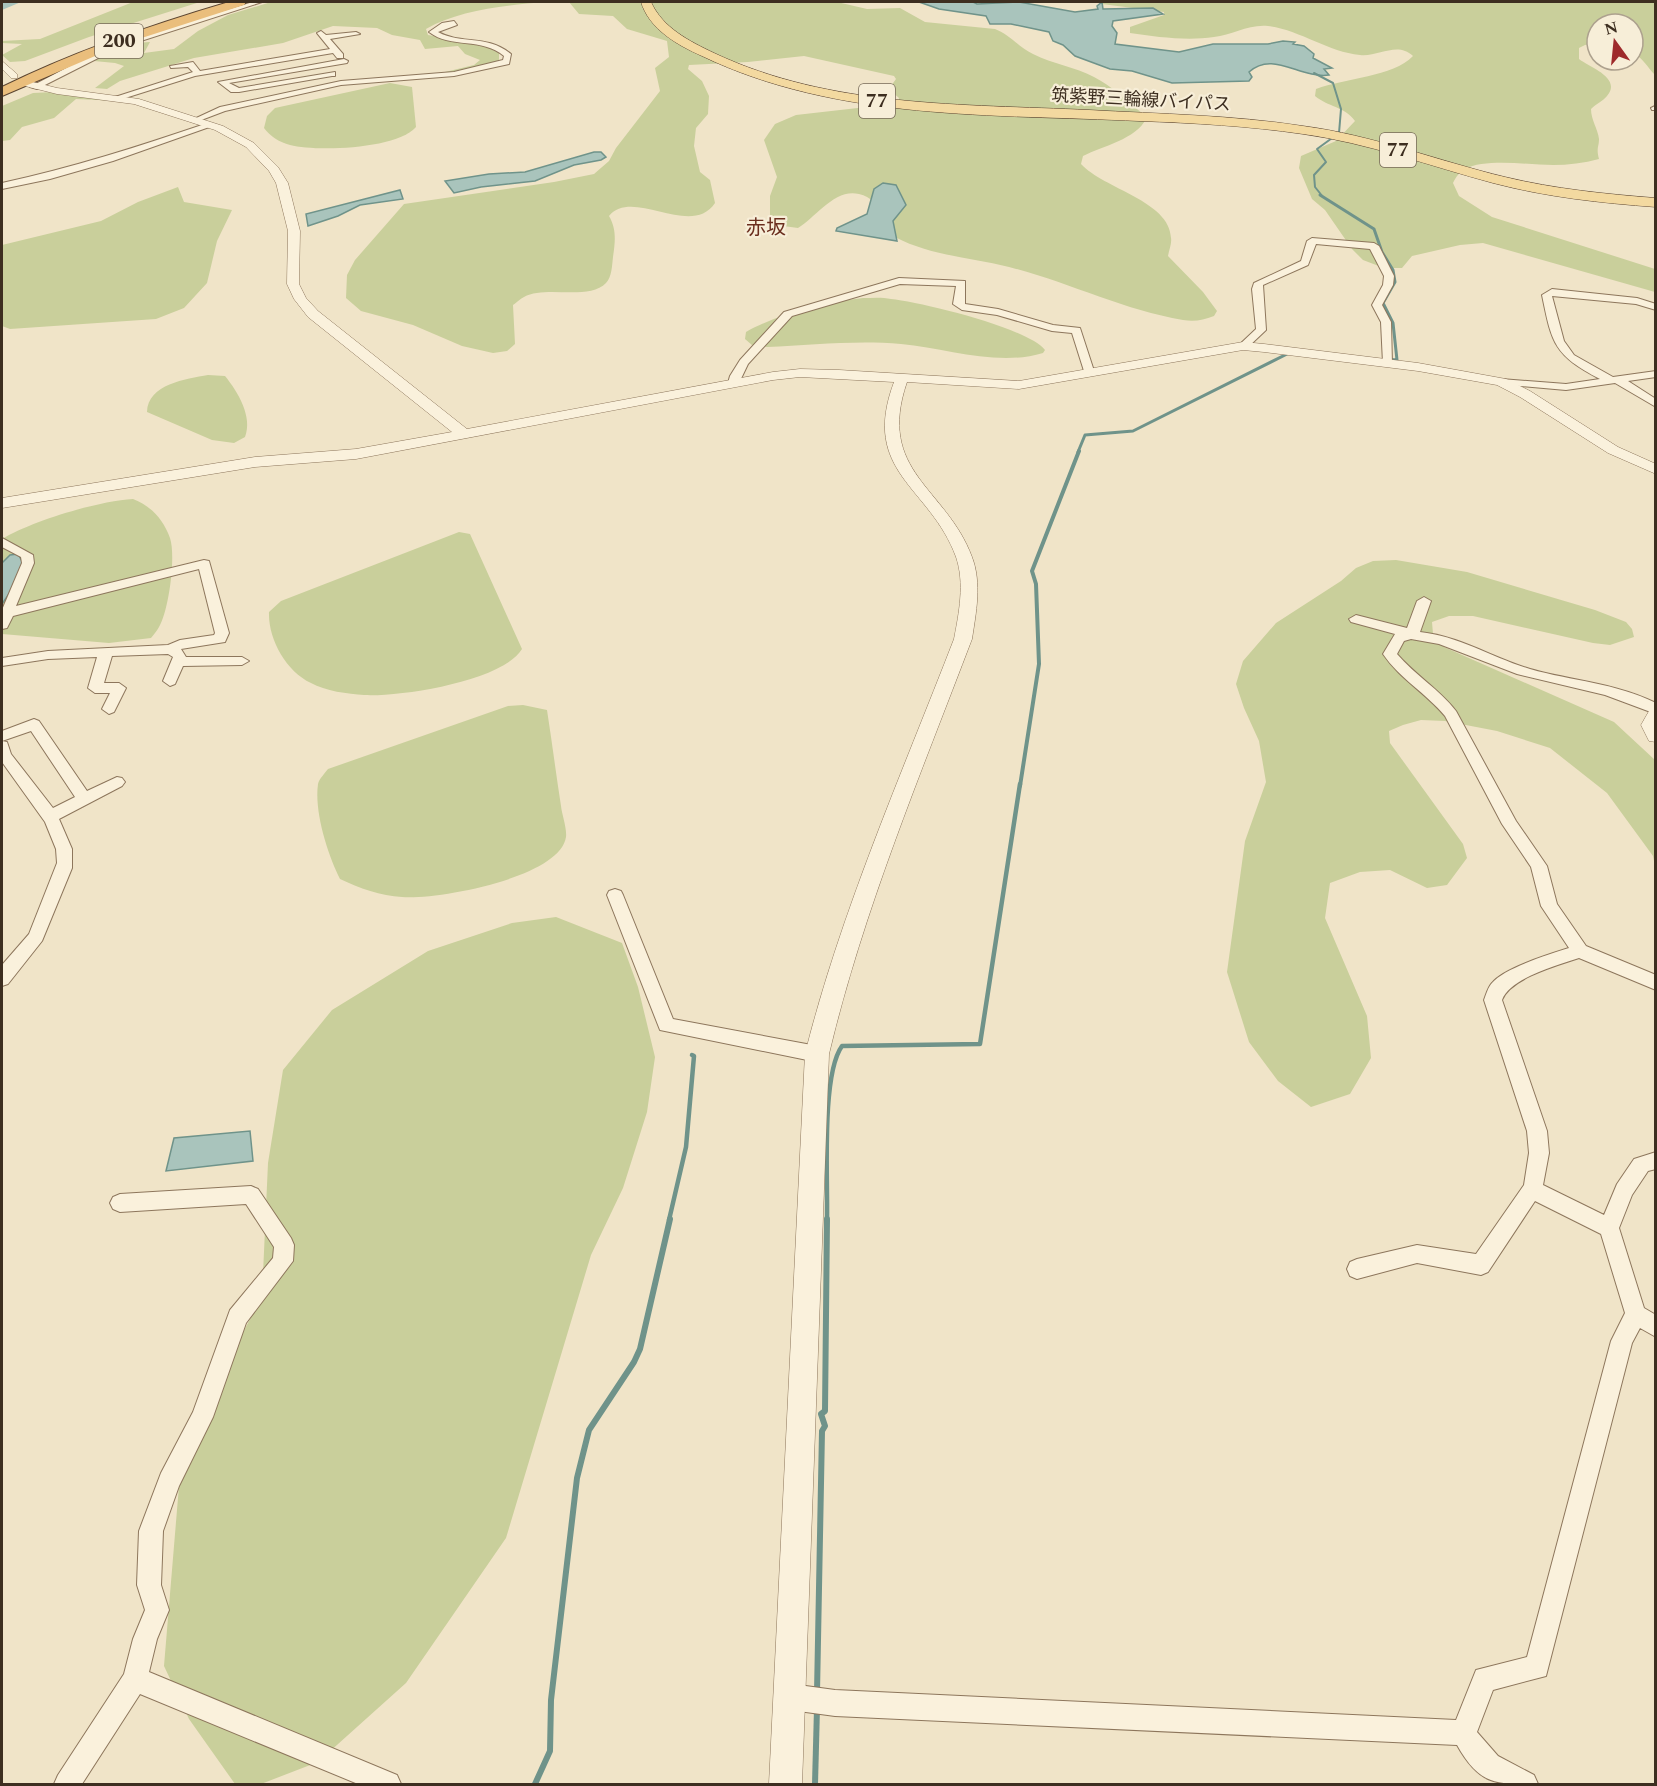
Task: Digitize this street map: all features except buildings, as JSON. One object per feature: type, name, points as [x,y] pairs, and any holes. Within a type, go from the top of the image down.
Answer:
[{"type":"highway","name":"200","points":[[2,86],[107,41],[225,2]]},
{"type":"highway","name":"200","points":[[2,92],[104,47],[240,2]]},
{"type":"highway","points":[[2,101],[31,85]]},
{"type":"main road","name":"筑紫野三輪線バイパス","points":[[646,2],[651,14],[661,25],[678,39],[706,55],[746,72],[811,90],[918,106],[1213,122],[1305,130],[1372,143],[1499,180],[1540,189],[1656,203]]},
{"type":"street","points":[[31,85],[113,47],[259,2]]},
{"type":"street","points":[[195,120],[223,109],[358,81],[454,74],[506,62],[508,56],[491,45],[441,36],[433,32],[454,23]]},
{"type":"street","points":[[356,34],[322,35],[358,81]]},
{"type":"street","points":[[297,46],[307,55]]},
{"type":"street","points":[[262,50],[271,61]]},
{"type":"street","points":[[119,97],[198,73],[335,50]]},
{"type":"street","points":[[226,57],[235,67]]},
{"type":"street","points":[[340,73],[239,90],[234,90],[222,82],[344,61]]},
{"type":"street","points":[[2,64],[9,76]]},
{"type":"street","points":[[174,66],[190,64],[198,73]]},
{"type":"street","points":[[31,85],[119,97],[211,125],[250,145],[273,162],[290,209],[294,231],[293,284],[300,298],[313,314],[466,435]]},
{"type":"street","points":[[2,186],[50,176],[110,159],[211,125]]},
{"type":"street","points":[[1243,346],[1261,330],[1257,290],[1259,283],[1305,263],[1312,241],[1374,246],[1389,276],[1388,285],[1377,305],[1386,322],[1388,363]]},
{"type":"street","points":[[734,383],[735,376],[744,362],[788,314],[899,281],[961,283],[958,304],[962,308],[998,312],[1052,328],[1076,330],[1082,342],[1089,371]]},
{"type":"street","points":[[1656,307],[1637,301],[1552,292],[1547,295],[1557,340],[1568,356],[1656,404]]},
{"type":"street","points":[[2,504],[255,462],[356,454],[734,383],[800,373],[1019,385],[1243,346],[1388,363],[1501,382],[1566,387],[1656,374]]},
{"type":"street","points":[[786,1785],[818,1054],[830,997],[848,937],[959,649],[968,612],[969,584],[957,540],[903,468],[892,440],[890,425],[892,408],[902,378]]},
{"type":"street","points":[[1501,382],[1525,394],[1613,450],[1656,470]]},
{"type":"street","points":[[2,542],[27,555],[28,563],[4,619]]},
{"type":"street","points":[[2,662],[48,655],[171,649],[180,644],[220,639],[222,633],[204,564],[4,619]]},
{"type":"street","points":[[1412,634],[1424,601]]},
{"type":"street","points":[[1356,619],[1466,648],[1523,671],[1590,685],[1643,702],[1656,709]]},
{"type":"street","points":[[1412,634],[1399,637],[1390,654],[1393,660],[1439,699],[1451,714],[1510,825],[1539,866],[1549,906],[1580,951],[1656,982]]},
{"type":"street","points":[[170,681],[180,656],[171,649]]},
{"type":"street","points":[[106,652],[95,688],[119,688],[109,709]]},
{"type":"street","points":[[178,662],[242,661]]},
{"type":"street","points":[[1656,715],[1650,726],[1656,736]]},
{"type":"street","points":[[2,736],[34,724],[84,799]]},
{"type":"street","points":[[2,746],[4,755],[49,816],[60,837],[65,863],[36,938],[7,969],[2,979]]},
{"type":"street","points":[[49,816],[117,782]]},
{"type":"street","points":[[615,895],[666,1025],[818,1054]]},
{"type":"street","points":[[1357,1269],[1417,1254],[1443,1257],[1481,1266],[1532,1190],[1539,1153],[1536,1131],[1493,1000],[1498,987],[1514,977],[1548,961],[1580,951]]},
{"type":"street","points":[[1609,1228],[1624,1190],[1635,1173],[1641,1165],[1656,1160]]},
{"type":"street","points":[[1464,1733],[1485,1679],[1536,1667],[1622,1341],[1646,1320],[1609,1228],[1532,1190]]},
{"type":"street","points":[[67,1785],[135,1679],[144,1639],[157,1610],[149,1585],[151,1531],[169,1480],[202,1418],[237,1317],[283,1261],[284,1245],[251,1195],[120,1203]]},
{"type":"street","points":[[135,1679],[388,1785]]},
{"type":"street","points":[[791,1697],[835,1703],[1464,1733]]},
{"type":"street","points":[[1464,1733],[1475,1753],[1490,1767],[1525,1785]]},
{"type":"green space","points":[[133,2],[200,2],[89,37],[25,61],[10,62],[2,55],[22,44],[2,43],[2,41],[40,39]]},
{"type":"green space","points":[[271,2],[545,2],[468,13],[426,29],[428,35],[481,44],[499,53],[499,61],[469,70],[437,74],[474,65],[480,60],[465,54],[458,46],[425,49],[420,40],[392,35],[377,28],[333,26],[283,43],[194,58],[120,81],[107,89],[95,88],[124,66],[94,61],[135,43],[150,42],[144,53],[174,49],[198,31],[228,15]]},
{"type":"green space","points":[[569,2],[837,2],[867,9],[900,8],[925,22],[995,29],[1033,54],[1101,81],[1142,113],[1146,119],[1135,132],[1083,156],[1081,164],[1091,173],[1134,196],[1160,214],[1168,225],[1171,238],[1168,256],[1203,292],[1217,311],[1214,316],[1203,320],[1183,320],[1139,310],[1031,273],[923,248],[890,233],[877,207],[867,197],[859,194],[850,193],[834,199],[798,228],[776,225],[770,220],[770,196],[777,177],[764,140],[775,124],[796,115],[893,104],[898,102],[899,98],[891,91],[891,86],[896,79],[894,76],[804,56],[689,65],[688,69],[702,81],[709,96],[708,114],[696,128],[694,146],[700,172],[710,180],[715,203],[705,213],[692,216],[632,207],[619,209],[609,216],[615,241],[611,271],[606,283],[589,291],[543,292],[521,299],[513,305],[515,344],[507,351],[493,353],[462,346],[413,325],[361,311],[346,298],[347,275],[355,260],[404,204],[594,174],[609,161],[616,148],[660,91],[655,68],[669,57],[667,41],[627,29],[613,16],[579,14]]},
{"type":"green space","points":[[1097,2],[1655,2],[1655,75],[1645,62],[1645,12],[1585,12],[1585,45],[1579,48],[1579,59],[1585,63],[1585,72],[1600,72],[1611,84],[1611,90],[1607,96],[1591,109],[1599,139],[1599,159],[1559,165],[1484,164],[1463,170],[1453,183],[1459,196],[1492,217],[1655,269],[1655,292],[1483,243],[1460,245],[1412,256],[1402,268],[1384,268],[1363,260],[1352,249],[1325,210],[1312,199],[1299,168],[1301,156],[1336,141],[1355,121],[1346,112],[1315,96],[1316,89],[1381,73],[1404,63],[1413,56],[1401,50],[1367,55],[1348,53],[1280,28],[1268,26],[1254,27],[1221,36],[1193,39],[1130,33],[1130,27],[1164,15],[1164,12]]},
{"type":"green space","points":[[390,83],[412,87],[416,127],[392,140],[356,147],[302,147],[279,141],[264,128],[267,116],[275,108]]},
{"type":"green space","points":[[54,92],[120,101],[76,99],[54,118],[22,127],[10,140],[2,141],[2,106],[33,93]]},
{"type":"green space","points":[[178,187],[184,202],[232,210],[217,241],[207,283],[184,308],[156,319],[10,329],[2,326],[2,245],[101,221],[138,202]]},
{"type":"green space","points":[[863,298],[906,301],[973,317],[1018,333],[1045,350],[1043,353],[1026,357],[1008,358],[868,342],[767,347],[752,345],[745,339],[746,332],[787,314],[834,302]]},
{"type":"green space","points":[[208,375],[225,376],[243,405],[247,429],[245,437],[234,443],[212,440],[147,412],[149,403],[161,389],[179,381]]},
{"type":"green space","points":[[133,499],[151,509],[160,519],[172,546],[172,570],[166,608],[159,627],[151,638],[109,643],[2,634],[2,539],[30,525],[66,513]]},
{"type":"green space","points":[[459,532],[470,534],[522,649],[511,660],[494,670],[449,685],[380,695],[351,694],[323,688],[302,678],[286,662],[275,643],[269,622],[269,612],[281,601]]},
{"type":"green space","points":[[1396,560],[1467,572],[1595,610],[1626,622],[1632,629],[1634,637],[1610,645],[1473,616],[1449,616],[1432,622],[1433,634],[1444,647],[1614,722],[1655,760],[1655,866],[1653,856],[1607,793],[1550,748],[1497,731],[1445,721],[1421,720],[1389,731],[1390,743],[1463,844],[1467,858],[1447,885],[1427,888],[1390,870],[1360,872],[1330,883],[1325,918],[1367,1016],[1371,1058],[1350,1094],[1311,1107],[1278,1081],[1249,1042],[1227,972],[1245,841],[1266,782],[1259,741],[1236,684],[1243,661],[1276,623],[1341,581],[1356,568],[1373,561]]},
{"type":"green space","points":[[523,705],[547,710],[566,833],[559,851],[543,864],[520,875],[494,884],[441,895],[402,897],[386,895],[340,879],[327,846],[318,807],[318,784],[328,769],[508,706]]},
{"type":"green space","points":[[556,917],[622,943],[638,987],[655,1057],[647,1112],[623,1188],[591,1255],[506,1538],[406,1683],[318,1762],[261,1784],[235,1784],[189,1719],[164,1666],[179,1486],[195,1425],[262,1296],[268,1163],[283,1070],[332,1010],[428,951],[512,923]]},
{"type":"water","points":[[919,2],[973,2],[977,4],[1019,2],[1075,12],[1098,9],[1097,6],[1102,2],[1103,9],[1153,8],[1163,14],[1113,21],[1112,26],[1117,33],[1115,44],[1179,52],[1213,44],[1295,42],[1293,44],[1304,46],[1314,54],[1313,58],[1332,68],[1324,69],[1329,75],[1318,75],[1277,64],[1268,64],[1258,66],[1249,72],[1252,77],[1249,81],[1172,83],[1132,71],[1110,69],[1075,56],[1063,45],[1053,41],[1049,32],[1011,24],[990,24],[986,16],[939,9]]},
{"type":"water","points":[[601,152],[606,157],[574,165],[535,181],[481,187],[454,193],[445,181],[489,174],[525,172]]},
{"type":"water","points":[[883,183],[896,185],[906,205],[893,221],[897,241],[836,231],[837,228],[867,214],[874,189]]},
{"type":"water","points":[[400,190],[403,199],[360,205],[338,216],[308,226],[306,214]]},
{"type":"water","points":[[18,554],[23,563],[11,591],[2,604],[2,563],[10,555]]},
{"type":"water","points":[[250,1131],[253,1161],[166,1171],[174,1138]]},
{"type":"waterway","points":[[2,7],[15,2]]},
{"type":"waterway","points":[[1314,73],[1333,83],[1341,109],[1339,133],[1317,149],[1326,162],[1314,175],[1315,187],[1323,197]]},
{"type":"waterway","points":[[1323,197],[1374,229],[1382,252],[1393,270],[1395,282],[1383,303],[1393,323],[1397,360],[1386,359]]},
{"type":"waterway","points":[[1078,452],[1085,435],[1133,431],[1289,353]]},
{"type":"waterway","points":[[1020,786],[1039,664],[1036,584],[1032,571],[1079,451]]},
{"type":"waterway","points":[[827,1219],[828,1104],[835,1060],[842,1046],[980,1044],[1020,784]]},
{"type":"waterway","points":[[669,1220],[686,1147],[694,1056],[692,1055]]},
{"type":"waterway","points":[[535,1784],[550,1751],[551,1700],[577,1478],[589,1430],[634,1362],[640,1349],[670,1219]]},
{"type":"waterway","points":[[817,1693],[822,1431],[825,1426],[821,1414],[825,1411],[827,1219]]},
{"type":"waterway","points":[[815,1784],[817,1708]]},
{"type":"district","name":"赤坂","points":[[766,228]]}]
